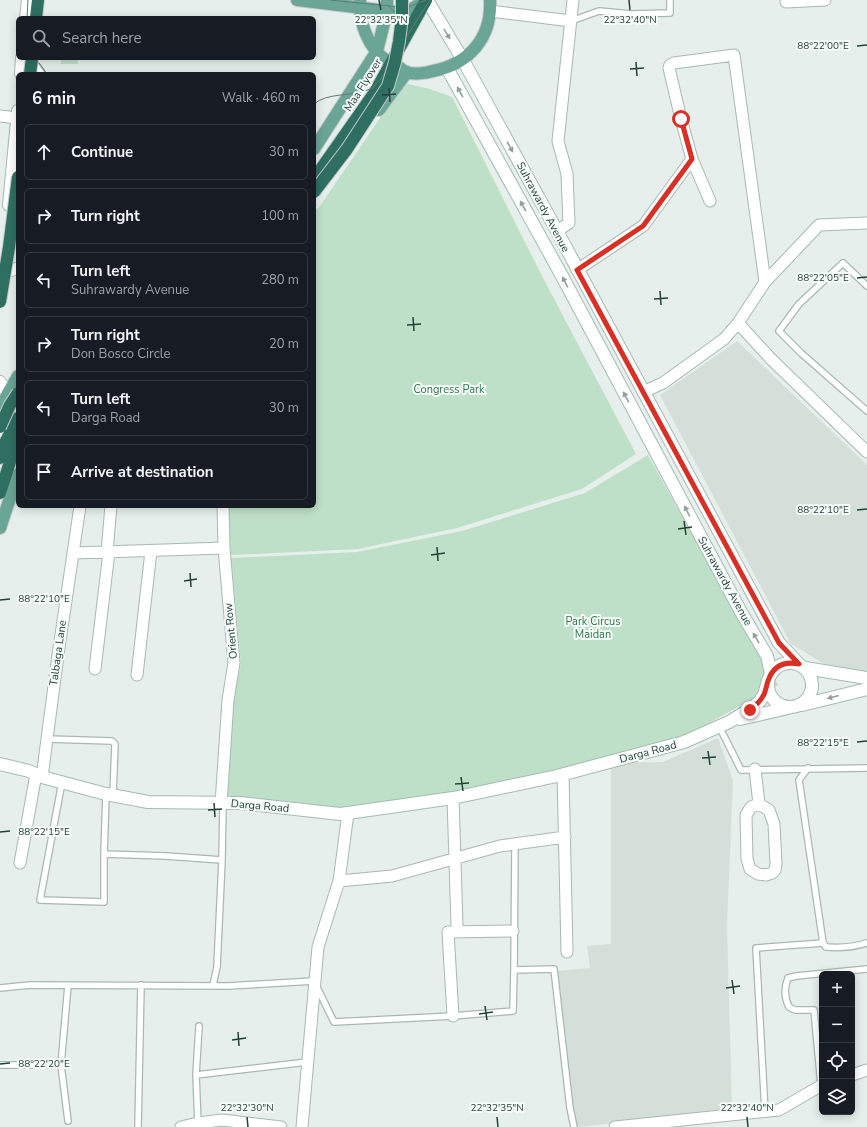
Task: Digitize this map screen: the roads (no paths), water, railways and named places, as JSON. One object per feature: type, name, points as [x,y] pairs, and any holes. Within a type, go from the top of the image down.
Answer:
[{"type":"highway","points":[[36,16],[38,0]]},
{"type":"highway","points":[[316,189],[348,148],[388,86],[399,41],[402,17],[402,0]]},
{"type":"highway","name":"Maa Flyover","points":[[316,176],[375,92],[427,0]]},
{"type":"highway","points":[[30,72],[31,60]]},
{"type":"highway","points":[[0,302],[16,193]]},
{"type":"highway","points":[[0,427],[15,396]]},
{"type":"highway","points":[[0,458],[5,443],[16,422]]},
{"type":"highway","points":[[0,493],[16,443]]},
{"type":"main road","points":[[26,16],[28,0]]},
{"type":"main road","points":[[297,0],[387,5],[396,12],[410,10],[427,0]]},
{"type":"main road","name":"Suhrawardy Avenue","points":[[427,0],[463,60],[779,643],[802,666]]},
{"type":"main road","points":[[360,4],[361,21],[365,33],[377,51],[388,62],[407,72],[428,72],[447,68],[463,60],[477,47],[486,30],[490,5]]},
{"type":"main road","points":[[316,146],[377,51],[387,5]]},
{"type":"main road","points":[[21,72],[22,60]]},
{"type":"main road","name":"Suhrawardy Avenue","points":[[447,68],[562,276],[741,612],[767,656],[770,677]]},
{"type":"main road","points":[[316,193],[407,72]]},
{"type":"main road","points":[[0,286],[16,149]]},
{"type":"main road","points":[[0,382],[15,396],[0,411]]},
{"type":"main road","points":[[0,528],[16,480]]},
{"type":"main road","points":[[867,678],[802,666],[792,662],[783,664],[776,668],[770,677],[768,689],[774,701],[780,706],[788,708],[795,708],[867,689]]},
{"type":"main road","points":[[802,666],[810,674],[813,682],[813,689],[802,705]]},
{"type":"main road","name":"Darga Road","points":[[0,764],[29,770],[39,775],[110,795],[148,802],[240,803],[340,814],[453,798],[563,774],[684,742],[724,724],[750,710],[764,696],[770,677]]},
{"type":"main road","name":"Darga Road","points":[[724,724],[788,708]]},
{"type":"street","points":[[557,232],[568,223],[567,174],[558,141],[574,0]]},
{"type":"street","points":[[783,1],[825,0]]},
{"type":"street","points":[[490,5],[571,21]]},
{"type":"street","points":[[710,200],[692,159],[669,68],[670,65],[674,63],[734,55],[765,282]]},
{"type":"street","points":[[0,116],[16,118]]},
{"type":"street","points":[[577,270],[643,226],[692,159]]},
{"type":"street","points":[[643,392],[663,383],[724,339],[738,323],[765,282],[819,225],[867,223]]},
{"type":"street","points":[[2,274],[16,269]]},
{"type":"street","points":[[738,323],[771,359],[867,452]]},
{"type":"street","name":"Talbaga Lane","points":[[20,863],[47,738],[80,508]]},
{"type":"street","points":[[95,669],[108,552],[111,508]]},
{"type":"street","name":"Orient Row","points":[[222,803],[228,700],[234,663],[224,548],[223,508]]},
{"type":"street","points":[[73,553],[224,548]]},
{"type":"street","points":[[137,675],[151,551]]},
{"type":"street","points":[[756,769],[759,804]]},
{"type":"street","points":[[563,774],[567,952]]},
{"type":"street","points":[[453,798],[457,925]]},
{"type":"street","points":[[759,804],[769,810],[774,824],[776,864],[775,870],[766,875],[758,874],[750,869],[747,859],[746,815],[751,807],[759,804]]},
{"type":"street","points":[[302,1127],[318,947],[339,881],[348,813]]},
{"type":"street","points":[[339,881],[392,876],[500,846],[565,837]]},
{"type":"street","points":[[453,1016],[448,932],[513,930]]},
{"type":"street","points":[[855,1074],[867,1070]]},
{"type":"street","points":[[615,1127],[779,1110],[819,1087]]},
{"type":"street","points":[[181,1127],[198,1123],[280,1127]]},
{"type":"lane","points":[[571,21],[599,10],[631,14],[670,13],[670,0]]},
{"type":"lane","points":[[33,60],[41,72]]},
{"type":"lane","points":[[867,286],[843,262],[799,304],[780,331],[801,353],[867,411]]},
{"type":"lane","points":[[724,724],[741,770],[867,768]]},
{"type":"lane","points":[[47,738],[112,741],[115,744],[104,854],[104,902],[40,900],[62,782]]},
{"type":"lane","points":[[808,768],[799,780],[823,944]]},
{"type":"lane","points":[[213,985],[217,967],[222,860],[222,803]]},
{"type":"lane","points":[[0,988],[30,985],[228,986],[314,981],[334,1022],[453,1016],[513,1011],[515,844]]},
{"type":"lane","points":[[104,854],[222,860]]},
{"type":"lane","points":[[765,1112],[756,948],[823,944],[826,947],[833,948],[867,943]]},
{"type":"lane","points":[[514,970],[554,968],[570,1108],[574,1127]]},
{"type":"lane","points":[[821,1079],[814,1010],[795,1010],[789,1007],[786,1001],[785,987],[788,978],[867,969]]},
{"type":"lane","points":[[68,985],[61,1066],[68,1121]]},
{"type":"lane","points":[[138,1127],[141,985]]},
{"type":"lane","points":[[198,1123],[196,1075],[199,1026]]},
{"type":"lane","points":[[196,1075],[307,1062]]},
{"type":"lane","points":[[0,1065],[61,1066]]},
{"type":"tram line","points":[[27,16],[28,0]]},
{"type":"tram line","points":[[330,0],[399,7],[408,7],[426,0]]},
{"type":"tram line","points":[[316,102],[333,96],[356,93],[370,89],[374,86],[383,75],[430,0]]},
{"type":"tram line","points":[[387,5],[399,17],[403,25],[403,41]]},
{"type":"tram line","points":[[35,60],[40,64],[46,72]]},
{"type":"park label","name":"Congress Park","points":[[449,389]]},
{"type":"park label","name":"Park Circus Maidan","points":[[593,627]]}]
